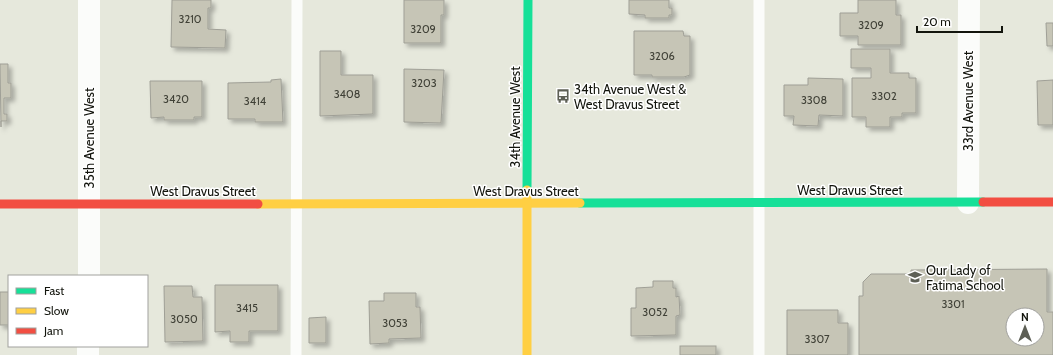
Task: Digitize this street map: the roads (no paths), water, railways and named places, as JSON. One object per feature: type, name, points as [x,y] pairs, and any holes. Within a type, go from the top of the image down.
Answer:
[{"type":"street","name":"35th Avenue West","points":[[89,0],[89,275]]},
{"type":"street","name":"34th Avenue West","points":[[527,355],[528,0]]},
{"type":"street","name":"33rd Avenue West","points":[[968,203],[969,0]]},
{"type":"street","name":"West Dravus Street","points":[[0,204],[1053,202]]},
{"type":"lane","points":[[296,355],[297,0]]},
{"type":"lane","points":[[759,0],[759,355]]},
{"type":"place","name":"34th Avenue West & West Dravus Street","points":[[563,96]]},
{"type":"place","name":"Our Lady of Fatima School","points":[[915,277]]}]
